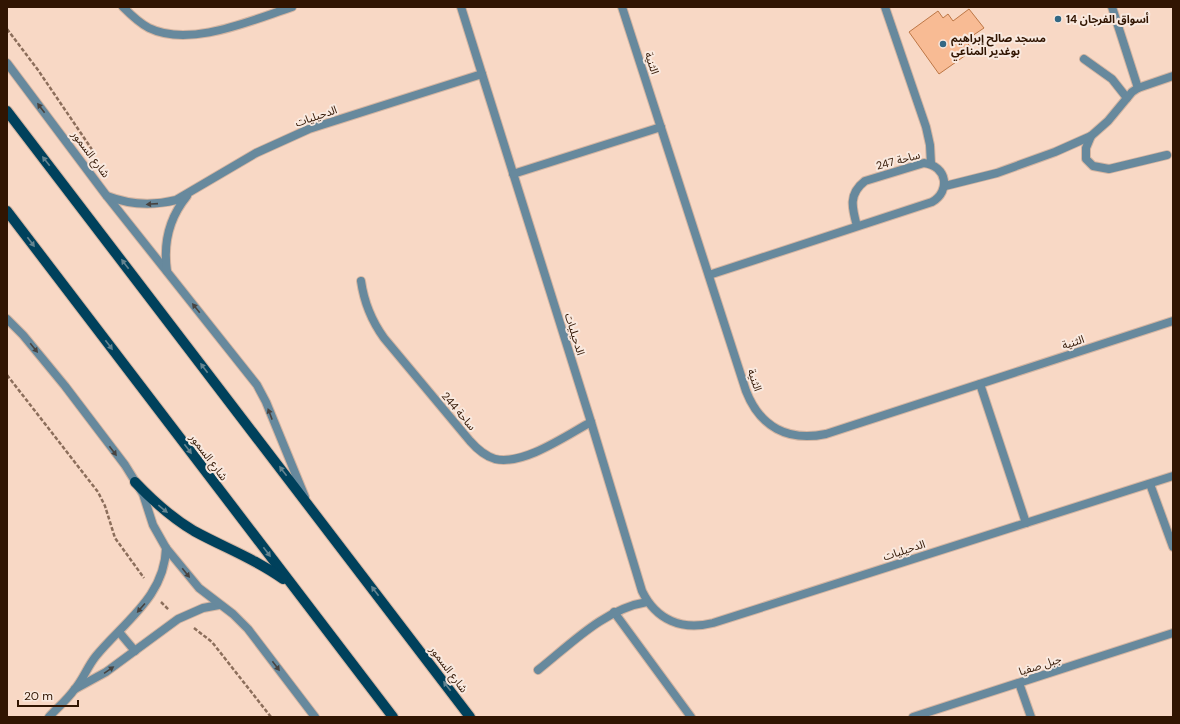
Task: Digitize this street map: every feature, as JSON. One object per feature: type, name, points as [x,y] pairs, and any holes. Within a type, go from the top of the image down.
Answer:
[{"type":"main road","name":"شارع السمور","points":[[7,111],[470,717]]},
{"type":"main road","name":"شارع السمور","points":[[7,211],[393,717]]},
{"type":"main road","points":[[135,482],[161,508],[175,519],[194,531],[253,559],[291,584]]},
{"type":"street","points":[[123,7],[139,22],[150,28],[175,35],[191,35],[207,33],[292,7]]},
{"type":"street","name":"الدحيليات","points":[[461,7],[591,422],[642,591],[647,602],[662,617],[671,622],[682,625],[703,626],[1173,476]]},
{"type":"street","name":"الثنية","points":[[622,7],[751,403],[766,422],[788,434],[813,437],[826,434],[1173,321]]},
{"type":"street","points":[[884,7],[926,127],[930,145],[931,164]]},
{"type":"street","points":[[1112,7],[1138,88]]},
{"type":"street","points":[[1084,58],[1112,80],[1127,98]]},
{"type":"street","name":"شارع السمور","points":[[7,63],[106,195],[257,385],[266,402],[307,502]]},
{"type":"street","name":"الدحيليات","points":[[106,195],[128,203],[152,204],[176,200],[239,162],[282,140],[309,129],[482,74]]},
{"type":"street","points":[[709,275],[932,202],[938,198],[944,186],[997,173],[1055,152],[1091,136],[1108,121],[1127,98],[1138,88],[1173,76]]},
{"type":"street","points":[[513,174],[661,127]]},
{"type":"street","points":[[1091,136],[1086,148],[1086,159],[1093,166],[1109,169],[1167,156]]},
{"type":"street","name":"ساحة 247","points":[[857,226],[852,197],[859,185],[871,178],[917,164],[931,164],[942,172],[944,186]]},
{"type":"street","name":"الدحيليات","points":[[167,272],[166,249],[170,226],[180,205],[189,193]]},
{"type":"street","name":"ساحة 244","points":[[361,281],[366,305],[377,328],[384,338],[470,441],[486,455],[496,459],[509,460],[524,456],[537,451],[591,422]]},
{"type":"street","points":[[7,319],[65,386],[125,465],[143,494],[153,525],[166,548],[199,588],[219,605],[233,614],[248,629],[315,717]]},
{"type":"street","points":[[980,384],[1026,523]]},
{"type":"street","points":[[1150,484],[1173,547]]},
{"type":"street","points":[[49,717],[75,689],[94,658],[141,609],[154,592],[164,570],[166,548]]},
{"type":"street","points":[[538,670],[604,618],[614,612],[636,604],[647,602]]},
{"type":"street","points":[[75,689],[106,672],[178,619],[203,608],[219,605]]},
{"type":"street","points":[[614,612],[691,717]]},
{"type":"street","points":[[118,632],[135,651]]},
{"type":"street","name":"جبل صفيا","points":[[913,717],[1173,633]]},
{"type":"street","points":[[1019,683],[1031,717]]},
{"type":"path","points":[[7,29],[38,70],[94,152]]},
{"type":"path","points":[[7,375],[98,492],[105,506],[115,538],[154,592],[178,619],[195,628],[212,642],[271,717]]},
{"type":"building","name":"مسجد صالح إبراهيم بوغدير المناعي","points":[[969,9],[984,28],[966,40],[970,47],[963,51],[966,55],[939,74],[909,32],[938,11],[943,18],[948,14],[953,21]]},
{"type":"place","name":"أسواق الفرجان 14","points":[[1058,19]]},
{"type":"place","name":"مسجد صالح إبراهيم بوغدير المناعي","points":[[943,44]]}]
